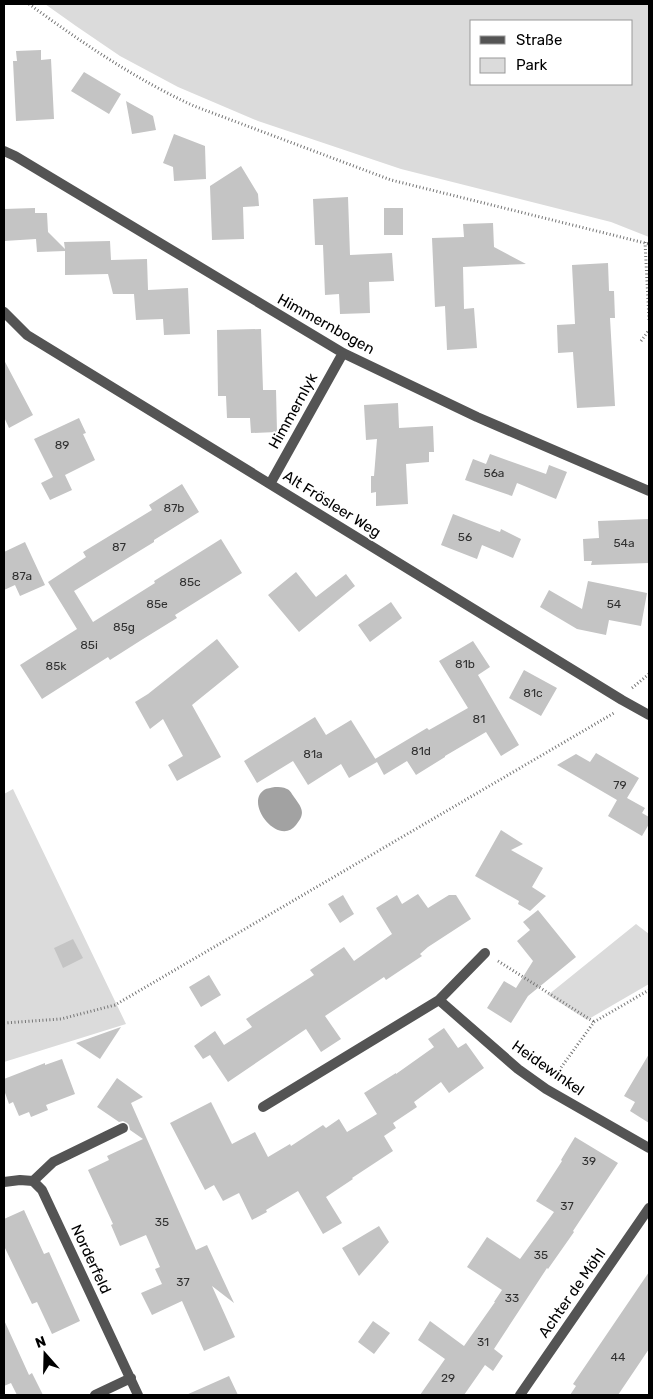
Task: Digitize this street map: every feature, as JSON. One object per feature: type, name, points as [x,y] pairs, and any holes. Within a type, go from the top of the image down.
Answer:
[{"type":"street","name":"Himmernbogen","points":[[4,151],[343,353],[477,417],[649,490]]},
{"type":"street","name":"Alt Frösleer Weg","points":[[4,312],[27,334],[649,715]]},
{"type":"street","name":"Himmernlyk","points":[[270,484],[343,353]]},
{"type":"street","points":[[263,1107],[439,1000],[485,952]]},
{"type":"street","name":"Heidewinkel","points":[[439,1000],[518,1069],[546,1089],[649,1148]]},
{"type":"street","points":[[4,1182],[33,1181],[53,1162],[124,1128]]},
{"type":"street","name":"Norderfeld","points":[[33,1181],[42,1190],[138,1395]]},
{"type":"street","name":"Achter de Möhl","points":[[520,1395],[649,1208]]},
{"type":"street","points":[[95,1395],[131,1378]]},
{"type":"path","points":[[29,4],[77,39],[165,93],[194,106],[391,180],[647,243],[649,320]]},
{"type":"path","points":[[641,341],[649,330]]},
{"type":"path","points":[[4,1023],[60,1020],[115,1005],[613,715],[622,700]]},
{"type":"path","points":[[485,952],[594,1022]]},
{"type":"path","points":[[546,1089],[594,1022],[649,990]]},
{"type":"green space","points":[[45,4],[649,4],[649,237],[611,222],[401,169],[258,121],[178,87],[120,56]]},
{"type":"green space","points":[[13,789],[126,1024],[4,1062],[4,794]]},
{"type":"green space","points":[[636,924],[649,934],[649,984],[587,1020],[548,995]]},
{"type":"shaded area","points":[[275,787],[289,790],[302,811],[296,825],[289,830],[281,831],[273,827],[266,821],[258,804],[259,796],[264,790]]},
{"type":"building","points":[[41,50],[41,60],[51,59],[54,119],[16,121],[13,61],[17,61],[16,51]]},
{"type":"building","points":[[84,72],[121,94],[109,114],[71,91]]},
{"type":"building","points":[[126,101],[153,116],[156,130],[132,134]]},
{"type":"building","points":[[174,134],[205,146],[206,179],[174,181],[173,167],[163,163]]},
{"type":"building","points":[[241,166],[258,194],[259,206],[243,207],[244,239],[212,240],[210,186]]},
{"type":"building","points":[[348,197],[350,255],[392,253],[394,281],[369,282],[370,313],[340,314],[339,294],[325,295],[323,245],[315,245],[313,199]]},
{"type":"building","points":[[35,208],[35,213],[47,213],[48,232],[65,249],[64,242],[110,241],[111,260],[147,259],[148,290],[188,288],[190,334],[164,335],[163,319],[136,320],[134,294],[113,294],[108,274],[65,275],[65,251],[37,252],[36,239],[4,241],[4,209]]},
{"type":"building","points":[[384,208],[403,208],[403,235],[384,235]]},
{"type":"building","points":[[493,223],[494,247],[526,264],[463,267],[464,309],[474,308],[477,348],[447,350],[445,306],[435,307],[432,238],[464,237],[463,224]]},
{"type":"building","points":[[608,263],[609,291],[614,291],[615,318],[610,318],[615,406],[577,408],[573,352],[558,353],[557,325],[575,324],[572,265]]},
{"type":"building","points":[[261,329],[263,390],[276,390],[277,432],[251,433],[250,418],[227,418],[226,396],[218,396],[217,330]]},
{"type":"building","points":[[4,360],[33,415],[9,428],[4,417]]},
{"type":"building","points":[[398,403],[399,428],[433,426],[434,452],[429,452],[429,462],[406,464],[408,504],[376,506],[376,492],[371,493],[371,476],[374,476],[377,439],[366,440],[364,405]]},
{"type":"building","points":[[79,418],[86,433],[83,434],[95,460],[65,475],[72,490],[50,500],[41,483],[53,477],[34,439]]},
{"type":"building","points":[[490,454],[546,474],[549,465],[567,472],[556,499],[517,483],[512,496],[465,480],[473,459],[486,464]]},
{"type":"building","points":[[182,484],[199,512],[74,591],[93,622],[221,539],[242,573],[175,615],[177,618],[110,660],[108,657],[42,699],[20,665],[77,629],[48,582],[86,557],[83,552],[152,510],[149,505]]},
{"type":"building","points":[[453,514],[500,532],[501,529],[521,539],[513,558],[482,545],[477,559],[441,545]]},
{"type":"building","points":[[649,519],[649,563],[591,565],[592,561],[584,561],[583,539],[599,538],[598,521]]},
{"type":"building","points":[[25,542],[45,585],[20,596],[15,585],[4,590],[4,552]]},
{"type":"building","points":[[296,572],[316,597],[346,574],[355,586],[299,632],[268,595]]},
{"type":"building","points":[[588,581],[647,593],[641,626],[609,620],[606,635],[577,629],[540,607],[549,590],[582,609]]},
{"type":"building","points":[[391,602],[402,618],[370,642],[358,625]]},
{"type":"building","points":[[217,639],[239,667],[192,705],[221,757],[177,781],[168,765],[183,756],[163,719],[150,729],[135,702],[148,694]]},
{"type":"building","points":[[473,641],[490,667],[478,675],[519,745],[501,756],[486,732],[416,775],[407,761],[384,775],[377,762],[349,778],[341,764],[308,785],[293,761],[257,783],[244,761],[315,717],[326,735],[351,720],[375,759],[427,728],[429,730],[468,708],[439,661]]},
{"type":"building","points":[[524,670],[557,688],[541,716],[509,698]]},
{"type":"building","points":[[596,753],[639,778],[627,798],[645,808],[642,813],[649,817],[649,824],[642,836],[608,816],[617,800],[557,765],[576,754],[590,762]]},
{"type":"building","points":[[501,830],[523,844],[511,850],[543,868],[532,887],[546,896],[530,911],[518,904],[519,901],[475,876]]},
{"type":"building","points":[[418,894],[428,908],[449,895],[456,895],[471,919],[428,947],[420,954],[422,956],[386,980],[384,977],[325,1016],[341,1039],[321,1052],[306,1029],[228,1082],[210,1055],[203,1059],[194,1046],[215,1031],[224,1045],[252,1027],[246,1019],[314,975],[310,970],[344,947],[354,961],[392,934],[376,908],[397,895],[402,904]]},
{"type":"building","points":[[343,895],[354,914],[340,923],[328,904]]},
{"type":"building","points":[[538,910],[576,957],[528,996],[511,1023],[487,1008],[504,981],[516,988],[533,961],[517,941],[530,930],[523,922]]},
{"type":"building","points":[[73,939],[83,958],[63,968],[54,948]]},
{"type":"building","points":[[209,975],[221,995],[201,1007],[189,987]]},
{"type":"building","points":[[121,1027],[100,1059],[76,1043]]},
{"type":"building","points":[[444,1028],[458,1048],[466,1043],[484,1068],[449,1093],[441,1082],[414,1102],[417,1107],[393,1123],[396,1128],[384,1136],[393,1151],[326,1197],[342,1223],[323,1234],[298,1191],[252,1220],[239,1193],[223,1201],[214,1185],[205,1190],[170,1123],[211,1102],[232,1144],[255,1132],[268,1157],[290,1144],[291,1146],[323,1125],[326,1128],[339,1119],[347,1132],[377,1114],[364,1093],[396,1074],[434,1047],[428,1039]]},
{"type":"building","points":[[649,1054],[649,1123],[630,1111],[635,1102],[624,1096]]},
{"type":"building","points":[[62,1059],[75,1094],[46,1105],[48,1110],[31,1117],[29,1112],[19,1116],[13,1102],[9,1104],[4,1090],[4,1079],[45,1063],[45,1065]]},
{"type":"building","points":[[117,1078],[143,1097],[131,1103],[196,1250],[207,1245],[234,1303],[212,1286],[235,1337],[204,1351],[182,1301],[152,1315],[141,1293],[162,1284],[155,1269],[160,1267],[146,1235],[120,1246],[111,1225],[113,1224],[88,1170],[109,1160],[107,1156],[143,1139],[130,1130],[127,1123],[119,1122],[97,1107]]},
{"type":"building","points":[[575,1137],[618,1163],[574,1232],[547,1268],[494,1349],[503,1356],[493,1371],[485,1365],[464,1395],[420,1395],[445,1359],[418,1340],[430,1321],[464,1346],[502,1290],[467,1267],[487,1237],[520,1259],[554,1212],[536,1201]]},
{"type":"building","points":[[24,1210],[44,1254],[49,1252],[80,1321],[52,1334],[37,1302],[32,1304],[4,1246],[4,1219]]},
{"type":"building","points":[[379,1226],[389,1242],[359,1276],[342,1248]]},
{"type":"building","points":[[649,1272],[649,1349],[618,1395],[570,1395],[576,1386],[573,1384]]},
{"type":"building","points":[[4,1320],[29,1375],[32,1373],[43,1395],[17,1395],[11,1383],[4,1386]]},
{"type":"building","points":[[373,1321],[390,1333],[374,1354],[358,1342]]},
{"type":"building","points":[[229,1376],[238,1395],[186,1395]]}]
